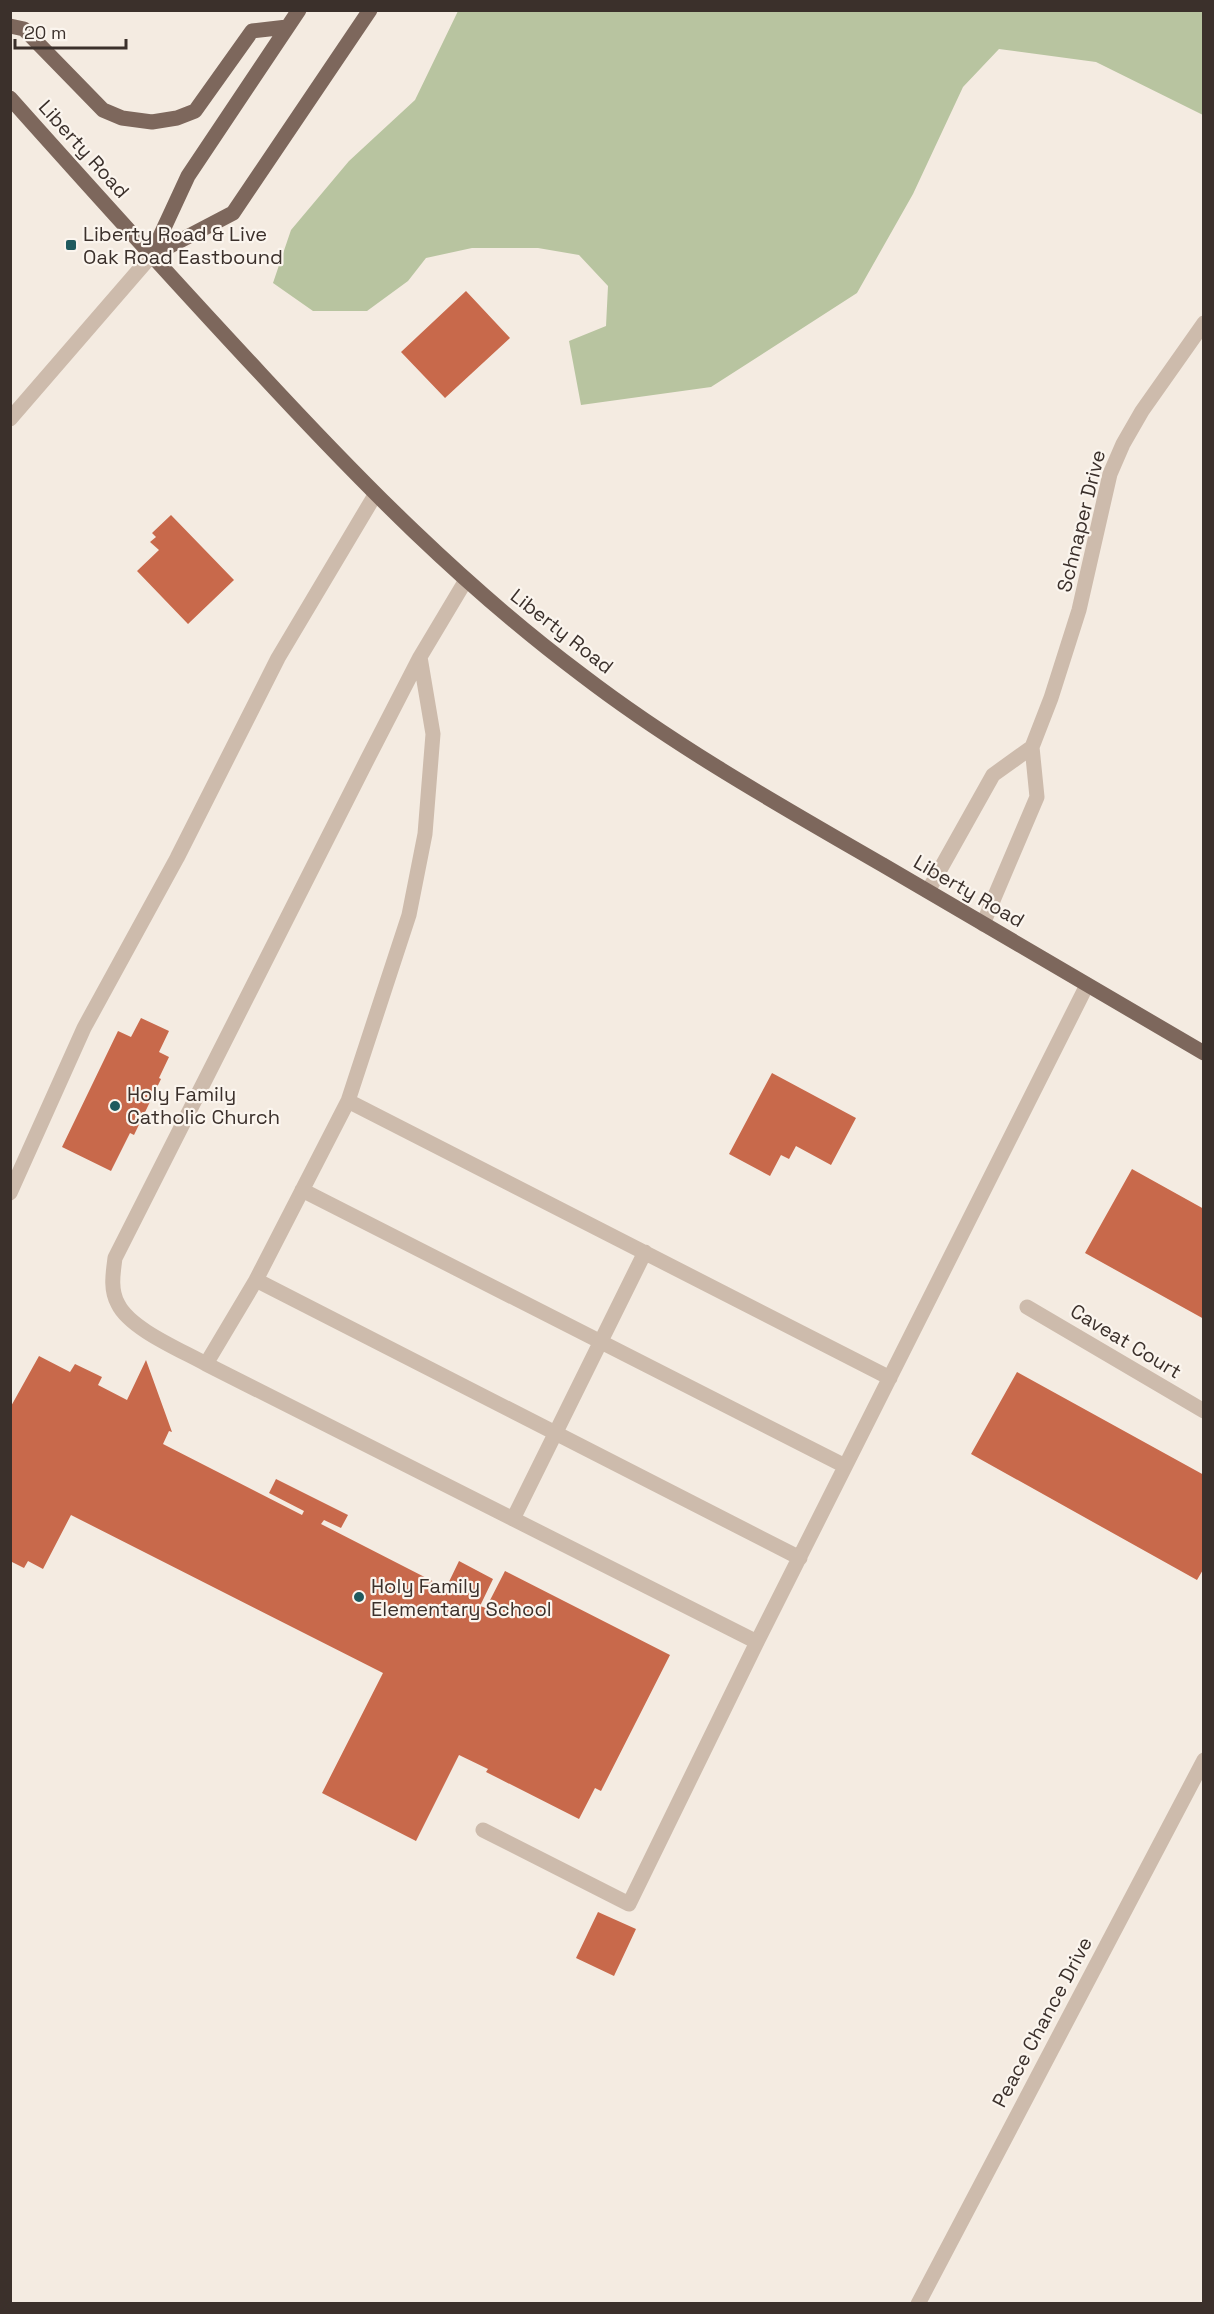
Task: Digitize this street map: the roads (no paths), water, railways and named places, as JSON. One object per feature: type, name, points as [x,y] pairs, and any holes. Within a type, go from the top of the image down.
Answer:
[{"type":"main road","points":[[151,256],[188,176],[299,10]]},
{"type":"main road","points":[[151,256],[232,213],[370,10]]},
{"type":"main road","points":[[10,26],[24,29],[103,110],[122,118],[152,122],[177,118],[195,111],[252,31],[287,27]]},
{"type":"main road","name":"Liberty Road","points":[[10,98],[151,256],[375,495],[466,580],[583,676],[643,718],[767,798],[1203,1053]]},
{"type":"street","points":[[10,419],[151,256]]},
{"type":"street","name":"Schnaper Drive","points":[[982,924],[1037,797],[1032,747],[1052,698],[1077,621],[1110,474],[1123,444],[1142,411],[1203,323]]},
{"type":"street","points":[[10,1193],[84,1028],[177,858],[278,658],[375,495]]},
{"type":"street","points":[[466,580],[420,657],[115,1258],[112,1282],[117,1304],[130,1322],[206,1364],[757,1642]]},
{"type":"street","points":[[206,1364],[256,1280],[348,1101],[409,915],[424,834],[433,734],[420,657]]},
{"type":"street","points":[[928,891],[993,775],[1032,747]]},
{"type":"street","points":[[483,1830],[629,1904],[757,1642],[1087,985]]},
{"type":"street","points":[[348,1101],[890,1378]]},
{"type":"street","points":[[302,1190],[845,1466]]},
{"type":"street","points":[[513,1519],[645,1252]]},
{"type":"street","points":[[256,1280],[800,1558]]},
{"type":"street","name":"Caveat Court","points":[[1027,1307],[1203,1411]]},
{"type":"street","name":"Peace Chance Drive","points":[[918,2304],[1203,1760]]},
{"type":"place","name":"Liberty Road & Live Oak Road Eastbound","points":[[71,245]]},
{"type":"place","name":"Holy Family Catholic Church","points":[[115,1106]]},
{"type":"place","name":"Holy Family Elementary School","points":[[359,1597]]}]
